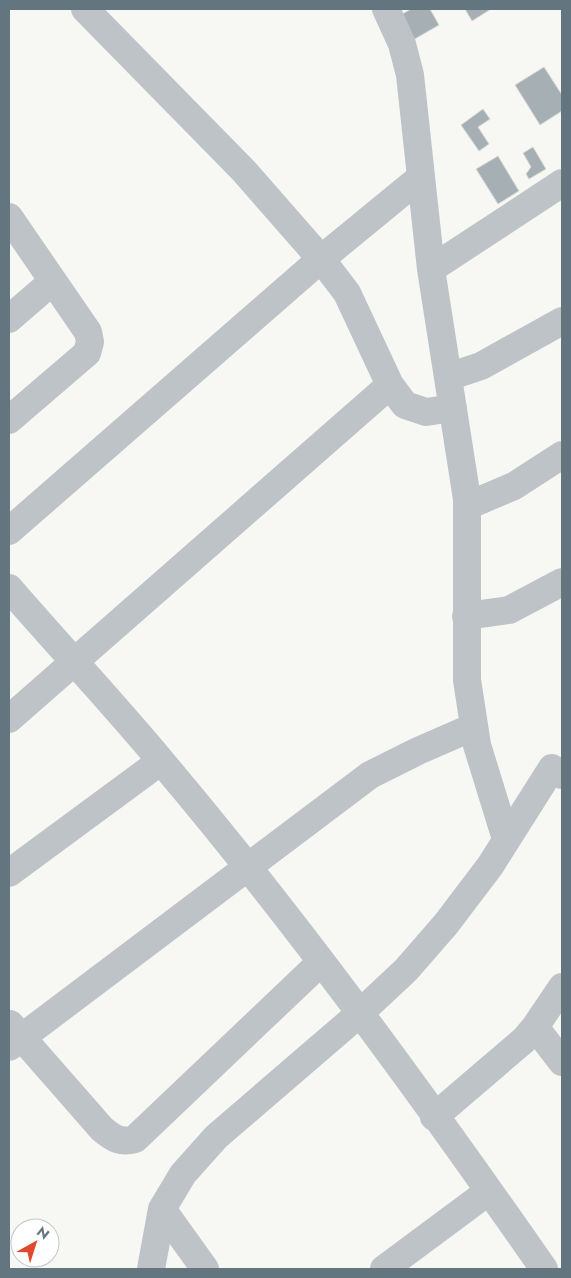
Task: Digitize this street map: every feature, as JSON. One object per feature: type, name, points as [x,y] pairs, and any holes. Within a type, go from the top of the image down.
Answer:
[{"type":"street","points":[[85,9],[244,171],[321,259],[347,293],[390,385],[405,405],[426,412],[453,408]]},
{"type":"street","points":[[386,9],[402,44],[410,75],[431,270],[467,506],[466,680],[473,727],[506,839]]},
{"type":"street","points":[[9,531],[321,259],[421,177]]},
{"type":"street","points":[[431,270],[562,183]]},
{"type":"street","points":[[9,217],[88,332],[90,342],[87,353],[9,420]]},
{"type":"street","points":[[9,319],[53,281]]},
{"type":"street","points":[[448,377],[481,366],[562,321]]},
{"type":"street","points":[[9,719],[390,385]]},
{"type":"street","points":[[467,506],[514,486],[562,455]]},
{"type":"street","points":[[466,616],[509,610],[562,582]]},
{"type":"street","points":[[9,588],[161,761],[247,867],[359,1014],[544,1269]]},
{"type":"street","points":[[320,963],[135,1138],[124,1142],[112,1138],[102,1129],[13,1035],[247,867],[370,775],[473,727]]},
{"type":"street","points":[[9,873],[161,761]]},
{"type":"street","points":[[150,1269],[162,1209],[183,1174],[216,1137],[359,1014],[406,970],[446,924],[490,866],[506,839],[559,764]]},
{"type":"street","points":[[434,1117],[524,1040],[535,1027],[562,986]]},
{"type":"street","points":[[535,1027],[562,1062]]},
{"type":"street","points":[[384,1269],[489,1191]]},
{"type":"street","points":[[162,1209],[205,1269]]},
{"type":"building","points":[[411,9],[430,9],[439,25],[413,40],[399,16]]},
{"type":"building","points":[[465,9],[491,9],[472,21]]},
{"type":"building","points":[[544,67],[562,95],[562,111],[540,125],[515,85]]},
{"type":"building","points":[[483,109],[490,119],[478,127],[489,144],[479,151],[461,125]]},
{"type":"building","points":[[533,147],[546,169],[529,179],[526,174],[531,167],[523,153]]},
{"type":"building","points":[[498,156],[519,191],[498,204],[476,169]]}]
